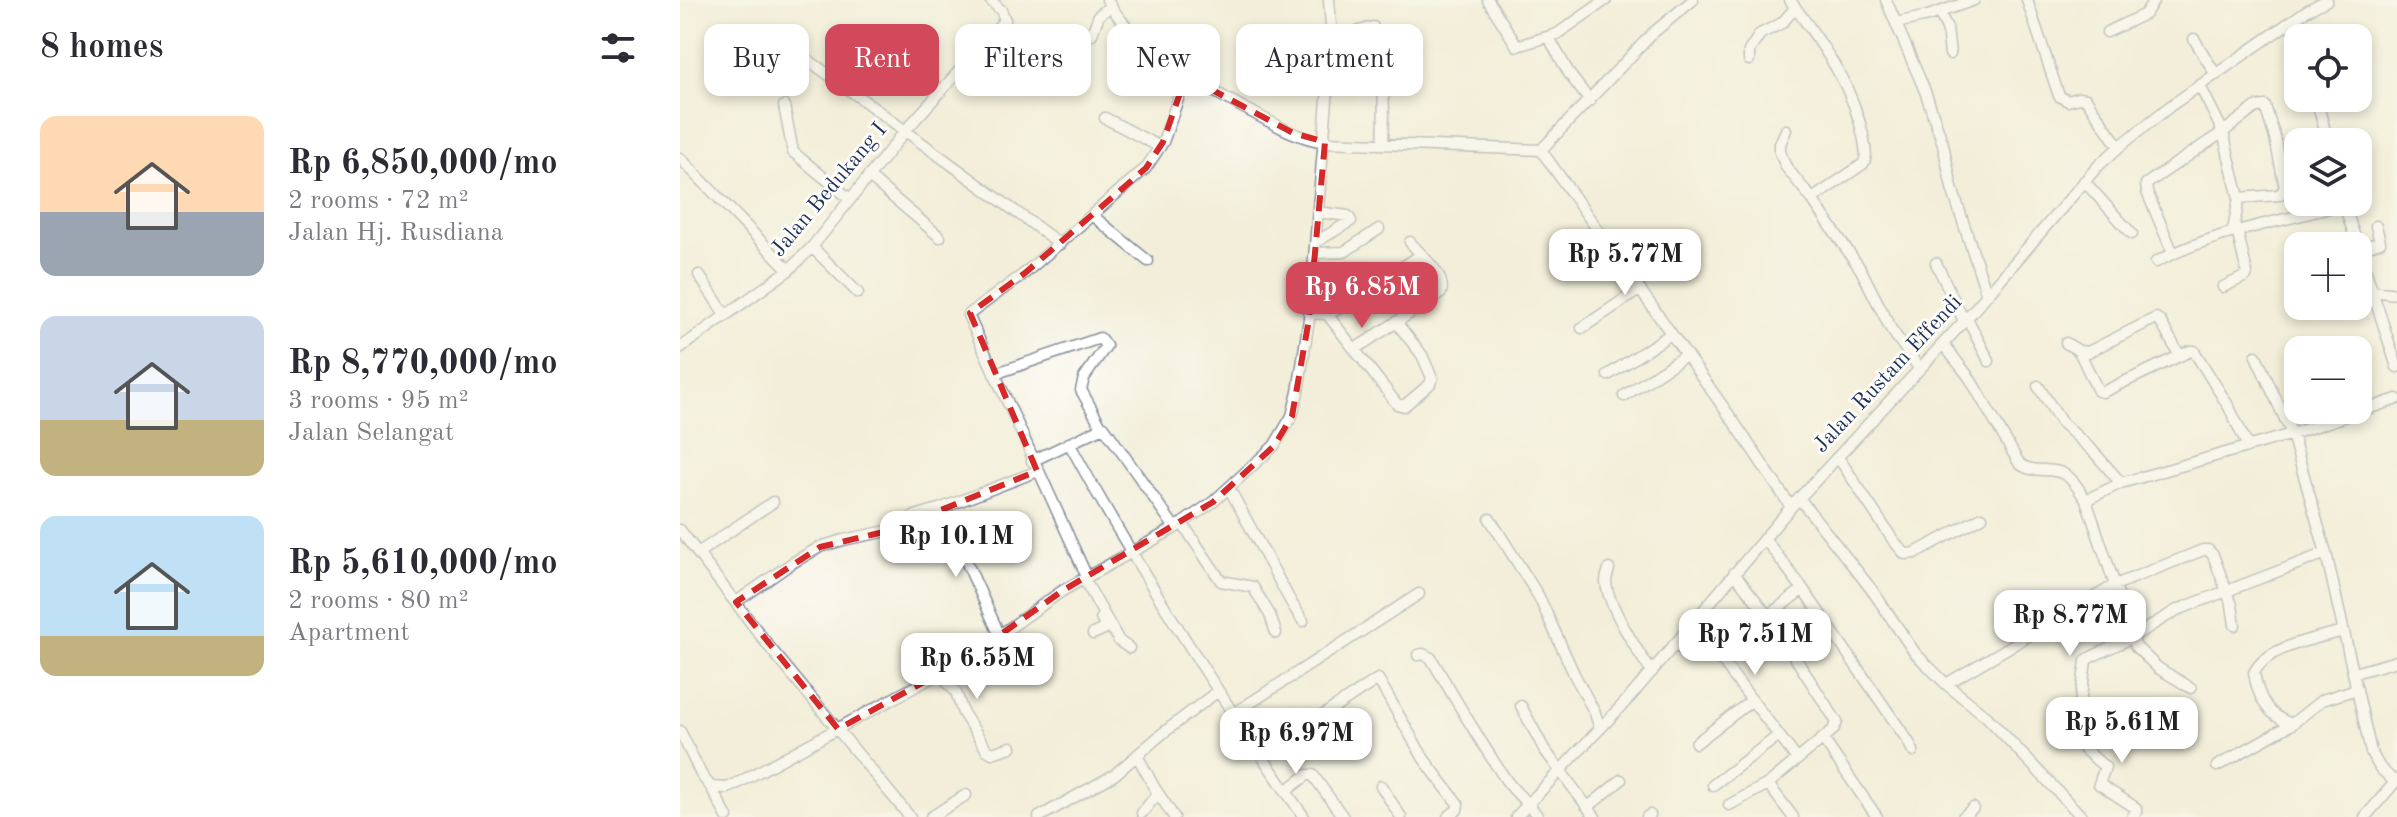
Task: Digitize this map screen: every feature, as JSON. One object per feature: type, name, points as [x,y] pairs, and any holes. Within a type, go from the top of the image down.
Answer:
[{"type":"street","name":"Jalan Bedukang I","points":[[680,348],[789,270],[812,247],[906,130],[1005,20],[1001,10],[990,0]]},
{"type":"street","points":[[1329,0],[1331,24]]},
{"type":"street","points":[[1488,0],[1517,46],[1549,38],[1606,0]]},
{"type":"street","points":[[1220,94],[1293,133],[1325,142],[1541,150],[1669,17],[1693,0]]},
{"type":"street","points":[[1886,0],[1925,91],[1987,295]]},
{"type":"street","points":[[1896,23],[1974,0]]},
{"type":"street","points":[[2027,0],[2059,96],[2068,101],[2086,99],[2119,147]]},
{"type":"street","points":[[2107,32],[2145,14],[2154,0]]},
{"type":"street","name":"Jalan Rustam Effendi","points":[[1516,817],[1652,672],[1791,507],[1966,319],[2084,181],[2119,147],[2200,86],[2327,0]]},
{"type":"street","points":[[1091,35],[1099,15],[1109,3],[1123,24]]},
{"type":"street","points":[[1749,60],[1749,51],[1760,34],[1782,23],[1792,4],[1836,67],[1852,96],[1867,157],[1863,164],[1812,199]]},
{"type":"street","points":[[1939,12],[1947,28],[1950,54]]},
{"type":"street","points":[[1549,38],[1570,75],[1590,101]]},
{"type":"street","points":[[2194,39],[2216,75]]},
{"type":"street","points":[[809,60],[1060,244]]},
{"type":"street","points":[[2200,86],[2223,132],[2239,198],[2235,230],[2247,273],[2223,287]]},
{"type":"street","points":[[1093,634],[1106,628],[968,315],[1025,273],[1136,179],[1160,147],[1179,96]]},
{"type":"street","points":[[711,787],[727,788],[736,784],[966,659],[1062,591],[1131,554],[1213,502],[1274,446],[1292,416],[1298,392],[1309,313],[1328,96]]},
{"type":"street","points":[[1383,144],[1385,96]]},
{"type":"street","points":[[2173,253],[2146,184],[2261,105],[2267,108],[2285,188],[2279,195],[2239,198]]},
{"type":"street","points":[[784,106],[793,152],[850,199]]},
{"type":"street","points":[[1105,118],[1160,147]]},
{"type":"street","points":[[1786,130],[1780,144],[1786,167],[1861,270],[1891,329],[1919,368]]},
{"type":"street","points":[[1541,150],[1791,507]]},
{"type":"street","points":[[680,158],[789,270]]},
{"type":"street","points":[[868,176],[940,237]]},
{"type":"street","points":[[2084,181],[2132,234]]},
{"type":"street","points":[[1315,248],[1351,221],[1348,216],[1318,212]]},
{"type":"street","points":[[1093,216],[1148,261]]},
{"type":"street","points":[[2156,262],[2235,230],[2292,216]]},
{"type":"street","points":[[2372,244],[2380,242],[2376,226]]},
{"type":"street","points":[[1315,248],[1344,252],[1379,229]]},
{"type":"street","points":[[1355,349],[1441,293],[1442,281],[1410,242]]},
{"type":"street","points":[[812,247],[858,293]]},
{"type":"street","points":[[1309,313],[1327,314],[1421,255]]},
{"type":"street","points":[[1936,263],[1989,361]]},
{"type":"street","points":[[699,275],[726,316]]},
{"type":"street","points":[[1582,328],[1640,289]]},
{"type":"street","points":[[2397,294],[2372,291],[2397,367]]},
{"type":"street","points":[[1327,314],[1397,404],[1404,406],[1430,384],[1432,373],[1396,322]]},
{"type":"street","points":[[2066,343],[2079,351],[2088,352],[2156,318],[2180,356]]},
{"type":"street","points":[[1608,375],[1671,334]]},
{"type":"street","points":[[994,374],[1100,338],[1106,346],[1084,378],[1081,390],[1101,426],[1221,581],[1253,587],[1270,615],[1276,633]]},
{"type":"street","points":[[1943,344],[1969,377],[2019,463],[2031,470],[2065,474],[2086,500],[2136,647],[2158,668],[2191,688]]},
{"type":"street","points":[[2079,351],[2098,391],[2103,392],[2192,350],[2229,407],[2248,447]]},
{"type":"street","points":[[1624,396],[1686,355]]},
{"type":"street","points":[[2256,356],[2292,434],[2326,553],[2371,752],[2380,768],[2396,781],[2365,817]]},
{"type":"street","points":[[2038,386],[2061,422],[2093,451],[2121,483]]},
{"type":"street","points":[[2086,500],[2121,483],[2292,434],[2397,399]]},
{"type":"street","points":[[736,602],[820,547],[892,530],[915,516],[942,508],[1035,466],[1101,426]]},
{"type":"street","points":[[1069,443],[1131,554],[1233,714],[1304,817]]},
{"type":"street","points":[[1838,457],[1905,554],[1915,553],[1982,517]]},
{"type":"street","points":[[1229,488],[1303,621]]},
{"type":"street","points":[[1799,498],[1872,590],[1915,653],[1946,684],[1986,716],[2082,817]]},
{"type":"street","points":[[698,553],[773,502]]},
{"type":"street","points":[[942,508],[1000,636]]},
{"type":"street","points":[[1490,519],[1539,597],[1600,729]]},
{"type":"street","points":[[680,530],[771,649],[909,817]]},
{"type":"street","points":[[1764,538],[1803,589],[1913,751]]},
{"type":"street","points":[[1946,684],[2115,585],[2203,550],[2213,555],[2232,605],[2235,625]]},
{"type":"street","points":[[2054,726],[2081,699],[2086,661],[2177,610],[2326,553]]},
{"type":"street","points":[[1609,569],[1606,585],[1613,605],[1652,672]]},
{"type":"street","points":[[1729,805],[1768,784],[1837,726],[1835,718],[1768,616],[1734,573]]},
{"type":"street","points":[[1084,579],[1119,641],[1129,648]]},
{"type":"street","points":[[1768,616],[1803,589]]},
{"type":"street","points":[[1233,714],[1419,594]]},
{"type":"street","points":[[2292,724],[2264,706],[2254,673],[2257,665],[2284,648],[2344,631]]},
{"type":"street","points":[[1675,645],[1686,651],[1715,652],[1797,759]]},
{"type":"street","points":[[1418,655],[1431,658],[1507,782],[1538,817]]},
{"type":"street","points":[[2354,673],[2397,661]]},
{"type":"street","points":[[940,673],[956,692],[963,713],[987,750],[992,753],[1011,747]]},
{"type":"street","points":[[1259,753],[1378,679],[1424,759],[1458,804],[1457,810],[1448,817]]},
{"type":"street","points":[[2217,766],[2292,724],[2322,700],[2357,689]]},
{"type":"street","points":[[1039,817],[1114,775],[1218,691]]},
{"type":"street","points":[[1696,743],[1751,701]]},
{"type":"street","points":[[1521,706],[1544,749],[1595,817]]},
{"type":"street","points":[[2068,713],[2089,735],[2085,751],[2105,767],[2099,784],[2136,808],[2132,817]]},
{"type":"street","points":[[680,731],[727,817]]},
{"type":"street","points":[[1713,785],[1778,736]]},
{"type":"street","points":[[1823,739],[1877,817]]},
{"type":"street","points":[[1137,755],[1171,814]]},
{"type":"street","points":[[1286,791],[1307,775],[1313,775],[1343,817]]},
{"type":"street","points":[[1588,807],[1621,780]]},
{"type":"street","points":[[1768,784],[1793,817]]},
{"type":"street","points":[[1381,786],[1401,817]]},
{"type":"street","points":[[1142,813],[1158,793]]},
{"type":"street","points":[[931,817],[966,795]]},
{"type":"street","points":[[1963,817],[1973,808]]},
{"type":"highlighted area","points":[[1186,76],[1293,133],[1325,142],[1309,319],[1292,416],[1274,446],[1213,502],[1062,591],[966,659],[838,729],[736,602],[820,547],[892,530],[1037,471],[970,313],[1025,273],[1146,168],[1163,142]]}]
